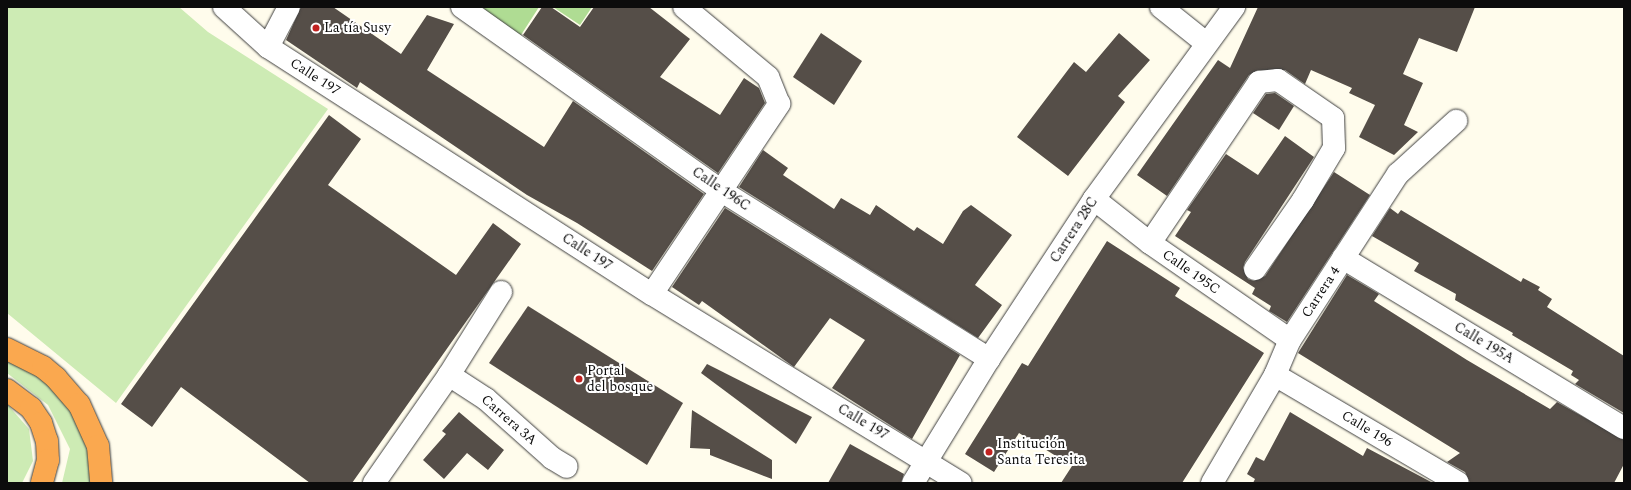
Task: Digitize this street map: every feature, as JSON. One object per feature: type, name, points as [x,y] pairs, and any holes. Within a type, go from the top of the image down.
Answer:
[{"type":"highway","points":[[7,349],[43,367],[56,378],[79,404],[98,446],[101,483]]},
{"type":"highway","points":[[7,390],[31,408],[41,423],[47,442],[48,460],[42,483]]},
{"type":"street","name":"Calle 197","points":[[224,7],[268,47],[652,294],[961,483]]},
{"type":"street","points":[[268,47],[289,7]]},
{"type":"street","name":"Calle 196C","points":[[462,7],[720,190],[989,359]]},
{"type":"street","points":[[652,294],[720,190],[779,104],[768,77],[684,7]]},
{"type":"street","points":[[1161,7],[1206,42]]},
{"type":"street","name":"Carrera 28C","points":[[914,483],[989,359],[1094,199],[1206,42],[1234,7]]},
{"type":"street","points":[[1150,243],[1258,82],[1278,80],[1333,118],[1334,148],[1303,200],[1256,269]]},
{"type":"street","name":"Carrera 4","points":[[1212,483],[1275,375],[1290,340],[1398,174],[1456,121]]},
{"type":"street","name":"Calle 195C","points":[[1094,199],[1150,243],[1290,340]]},
{"type":"street","name":"Calle 195A","points":[[1343,258],[1624,428]]},
{"type":"street","points":[[374,483],[449,375],[501,292]]},
{"type":"street","name":"Carrera 3A","points":[[449,375],[486,399],[552,458],[567,467]]},
{"type":"street","name":"Calle 196","points":[[1275,375],[1458,483]]},
{"type":"green space","points":[[7,7],[179,7],[208,32],[328,109],[116,403],[7,313]]},
{"type":"green space","points":[[486,7],[539,7],[512,49],[469,20]]},
{"type":"green space","points":[[553,7],[592,7],[580,25]]},
{"type":"green space","points":[[7,360],[38,371],[75,415],[93,459],[90,483],[62,483],[70,449],[48,405],[7,373]]},
{"type":"green space","points":[[7,404],[29,429],[33,461],[22,483],[7,483]]},
{"type":"building","points":[[301,7],[333,7],[401,54],[427,15],[454,24],[427,70],[544,147],[573,101],[704,194],[652,271],[577,223],[527,195],[360,82],[357,88],[286,40]]},
{"type":"building","points":[[542,7],[551,7],[580,27],[594,7],[649,7],[690,39],[660,77],[720,115],[744,78],[759,88],[765,103],[718,173],[523,35]]},
{"type":"building","points":[[1258,7],[1475,7],[1457,52],[1419,38],[1403,74],[1423,83],[1404,125],[1418,132],[1394,155],[1359,137],[1375,105],[1349,93],[1352,88],[1311,70],[1305,84],[1285,70],[1258,70],[1249,75],[1167,196],[1137,175],[1218,60],[1230,68]]},
{"type":"building","points":[[821,33],[862,61],[834,105],[793,77]]},
{"type":"building","points":[[1119,33],[1150,60],[1118,96],[1125,102],[1068,176],[1017,137],[1074,62],[1086,72]]},
{"type":"building","points":[[1275,93],[1294,106],[1279,130],[1253,113],[1266,94]]},
{"type":"building","points":[[329,115],[361,139],[328,185],[456,275],[493,223],[521,244],[352,483],[310,483],[181,387],[152,427],[121,404]]},
{"type":"building","points":[[1285,136],[1314,157],[1245,262],[1243,268],[1248,279],[1254,281],[1265,276],[1334,172],[1370,195],[1287,322],[1269,311],[1271,306],[1252,294],[1255,288],[1175,236],[1191,212],[1187,210],[1226,154],[1258,175]]},
{"type":"building","points":[[763,150],[788,168],[783,175],[834,209],[841,198],[870,215],[876,205],[914,231],[917,227],[943,244],[963,211],[971,205],[1012,235],[975,285],[1002,305],[978,338],[739,187]]},
{"type":"building","points":[[725,208],[960,355],[912,439],[832,388],[865,340],[830,318],[794,367],[702,301],[699,305],[672,287]]},
{"type":"building","points":[[1390,208],[1398,214],[1401,210],[1521,282],[1523,278],[1540,287],[1538,290],[1552,299],[1547,307],[1624,356],[1624,413],[1575,384],[1579,380],[1571,375],[1573,371],[1512,335],[1513,333],[1455,300],[1456,294],[1414,271],[1419,263],[1372,236]]},
{"type":"building","points":[[1107,241],[1180,288],[1175,296],[1264,353],[1182,483],[1061,483],[1072,466],[1019,433],[994,472],[965,454],[1022,363],[1028,366]]},
{"type":"building","points":[[1347,275],[1379,294],[1374,301],[1467,360],[1550,409],[1557,402],[1624,440],[1624,464],[1614,483],[1470,483],[1465,472],[1447,462],[1460,453],[1298,353]]},
{"type":"building","name":"Portal del bosque","points":[[528,306],[683,403],[647,465],[489,363]]},
{"type":"building","points":[[707,364],[812,417],[796,444],[701,373]]},
{"type":"building","points":[[692,410],[772,460],[772,479],[710,455],[710,449],[690,448]]},
{"type":"building","points":[[459,412],[504,450],[488,470],[467,453],[444,479],[423,460],[446,434],[442,431]]},
{"type":"building","points":[[1290,412],[1363,456],[1367,448],[1433,483],[1253,483],[1255,479],[1247,474],[1256,457],[1264,461]]},
{"type":"building","points":[[850,444],[904,474],[901,483],[828,483]]},
{"type":"place","name":"La tía Susy","points":[[316,28]]},
{"type":"place","name":"Portal del bosque","points":[[579,379]]},
{"type":"place","name":"Institución Santa Teresita","points":[[989,452]]}]
